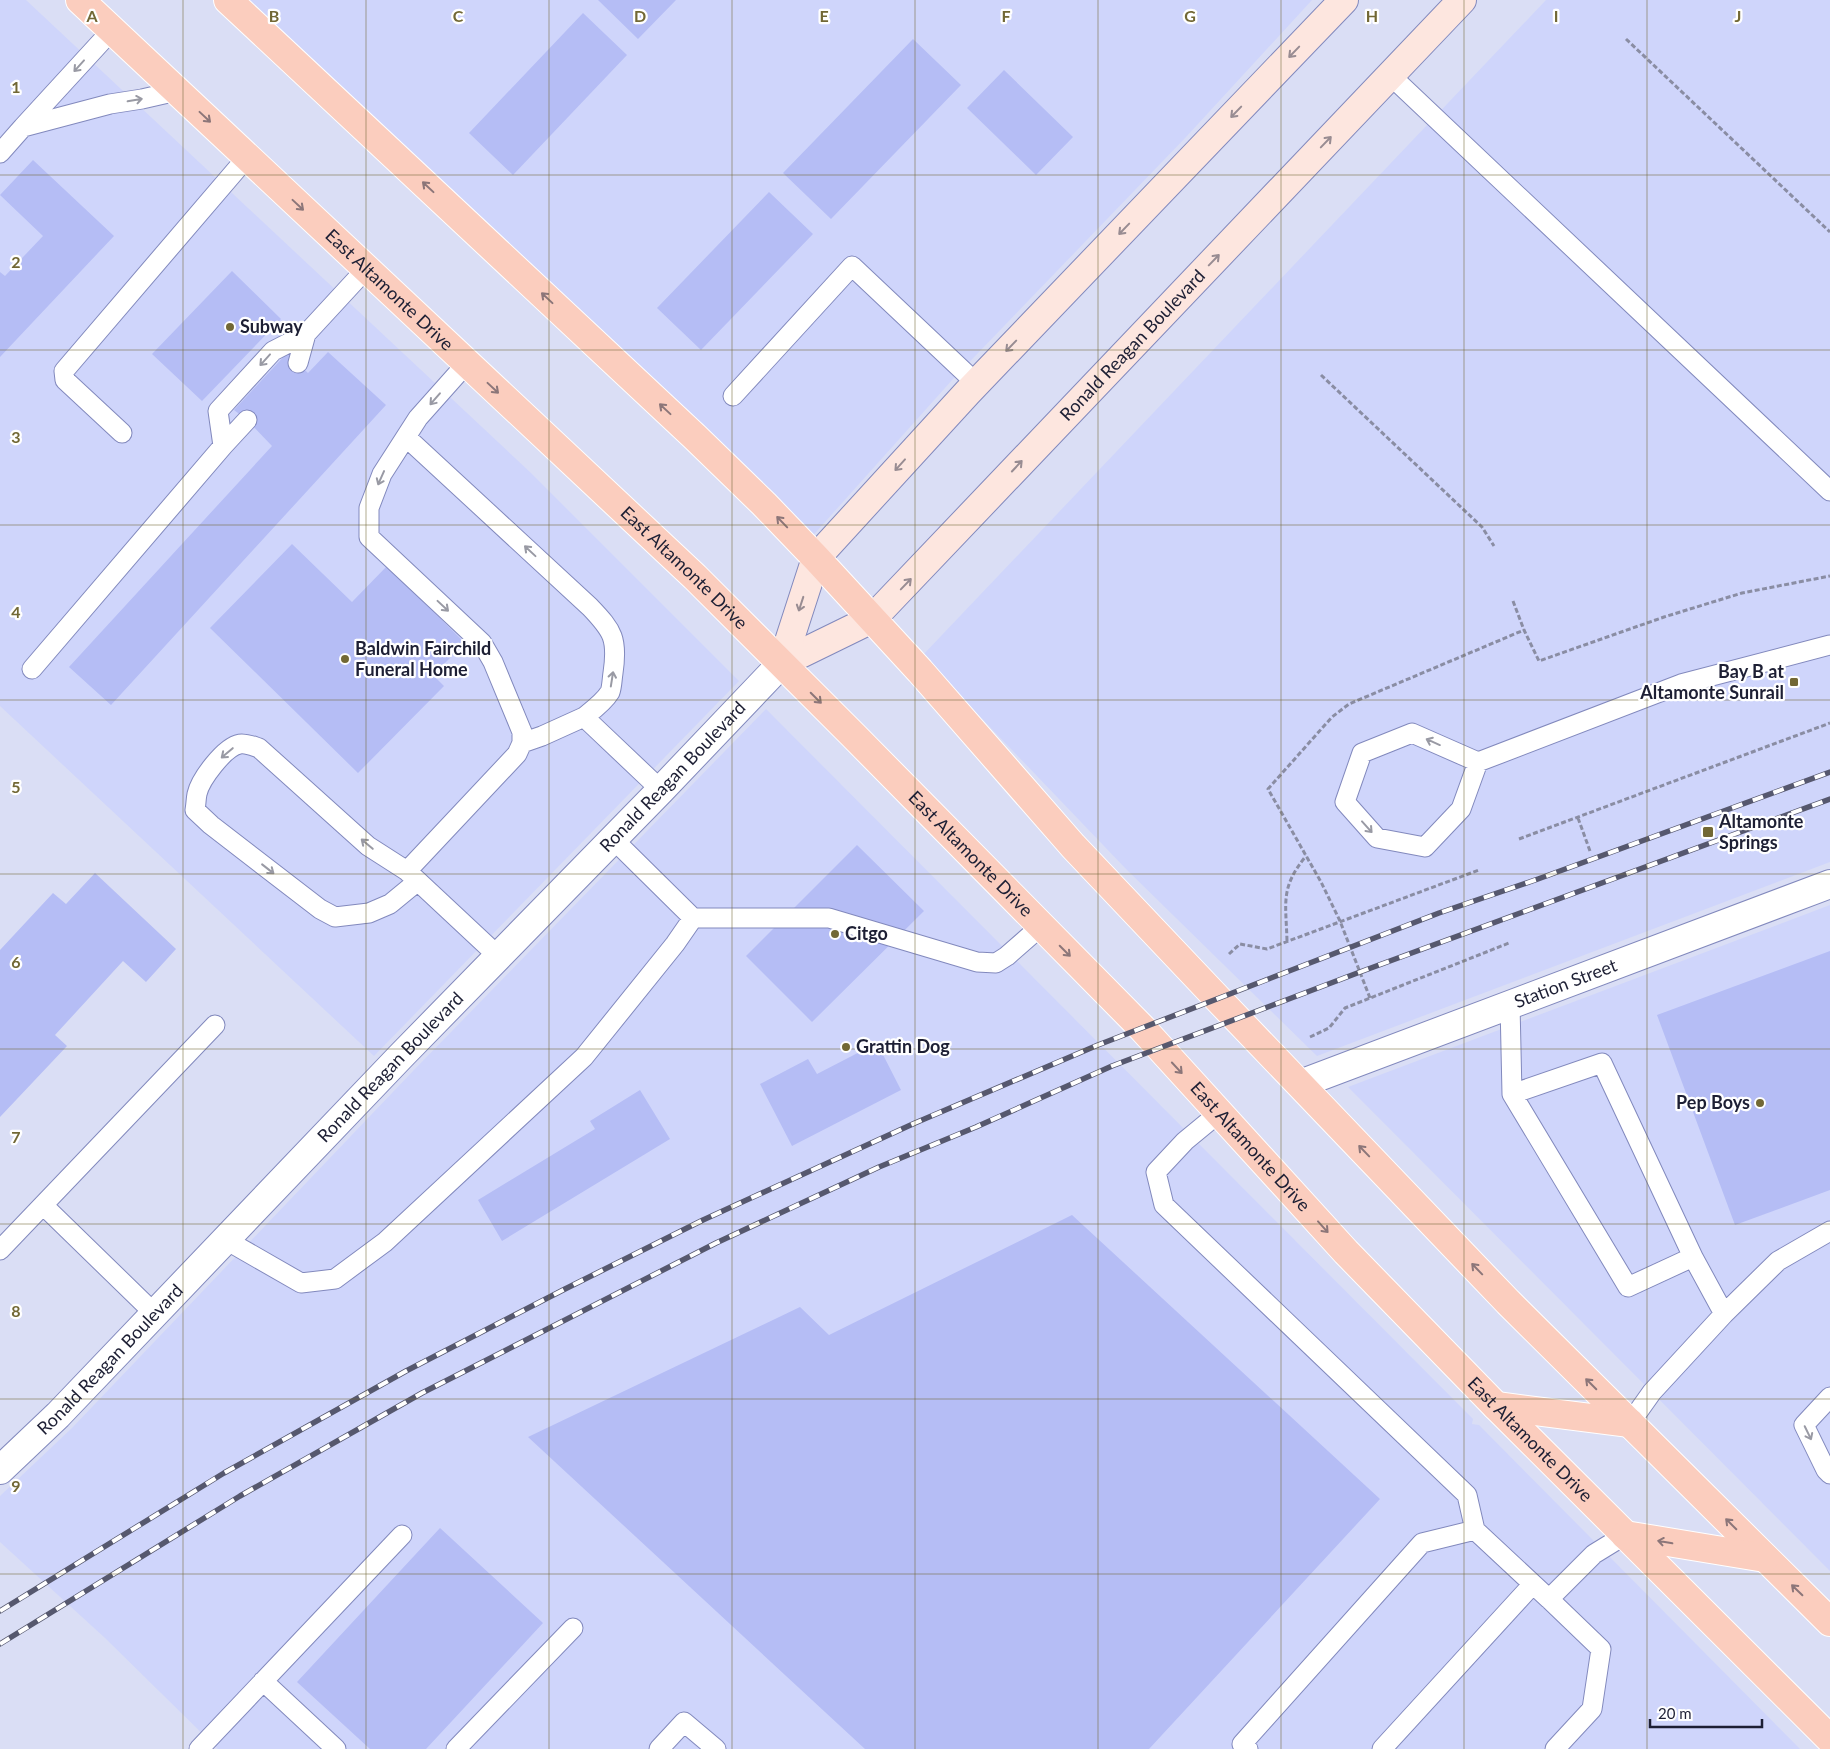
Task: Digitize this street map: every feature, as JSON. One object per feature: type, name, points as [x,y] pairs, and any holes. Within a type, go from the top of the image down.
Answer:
[{"type":"main road","name":"East Altamonte Drive","points":[[80,0],[695,577],[1142,1028],[1346,1252],[1496,1406],[1830,1739]]},
{"type":"main road","points":[[228,0],[695,437],[764,504],[872,619],[1074,846],[1300,1084],[1508,1302],[1830,1622]]},
{"type":"main road","name":"Ronald Reagan Boulevard","points":[[782,664],[816,558],[976,383],[1344,0]]},
{"type":"main road","name":"Ronald Reagan Boulevard","points":[[782,664],[872,619],[1462,0]]},
{"type":"main road","points":[[1496,1406],[1630,1423]]},
{"type":"main road","points":[[1625,1534],[1765,1558]]},
{"type":"street","name":"Ronald Reagan Boulevard","points":[[0,1470],[58,1415],[498,956],[782,664]]},
{"type":"street","name":"Station Street","points":[[1300,1084],[1830,884]]},
{"type":"lane","points":[[0,153],[112,30]]},
{"type":"lane","points":[[1390,75],[1830,491]]},
{"type":"lane","points":[[24,127],[110,104],[142,99],[178,90]]},
{"type":"lane","points":[[122,433],[65,380],[64,371],[248,156]]},
{"type":"lane","points":[[733,396],[852,266],[976,383]]},
{"type":"lane","points":[[222,446],[218,411],[273,351],[306,334],[366,269]]},
{"type":"lane","points":[[298,363],[306,334]]},
{"type":"lane","points":[[467,363],[418,418],[382,474],[369,508],[369,537],[482,643],[493,662],[522,732],[522,743],[517,754],[413,876],[390,904],[369,913],[335,917],[320,909],[211,825],[195,810],[197,793],[206,774],[226,752],[239,744],[259,748],[368,846],[413,876],[498,956]]},
{"type":"lane","points":[[32,669],[222,446],[247,420]]},
{"type":"lane","points":[[406,437],[590,607],[607,624],[614,638],[616,654],[610,691],[599,705],[584,716],[542,736],[522,743]]},
{"type":"lane","points":[[1478,762],[1461,809],[1425,847],[1377,838],[1345,802],[1362,753],[1412,733],[1478,762],[1681,684],[1830,645]]},
{"type":"lane","points":[[584,716],[661,790]]},
{"type":"lane","points":[[613,839],[693,918],[829,918],[977,962],[996,963],[1007,956],[1040,927]]},
{"type":"lane","points":[[226,1240],[301,1283],[335,1278],[385,1242],[584,1057],[675,944],[693,918]]},
{"type":"lane","points":[[1510,1004],[1512,1094],[1628,1287],[1694,1257]]},
{"type":"lane","points":[[0,1250],[215,1025]]},
{"type":"lane","points":[[1512,1094],[1602,1063],[1694,1257],[1724,1314]]},
{"type":"lane","points":[[1219,1113],[1185,1141],[1156,1172],[1164,1205],[1467,1495],[1475,1530],[1601,1650],[1592,1709],[1554,1749]]},
{"type":"lane","points":[[43,1205],[155,1314]]},
{"type":"lane","points":[[1630,1423],[1652,1392],[1724,1314],[1778,1261],[1830,1231]]},
{"type":"lane","points":[[1830,1398],[1804,1425],[1826,1470],[1830,1474]]},
{"type":"lane","points":[[1242,1747],[1422,1543],[1475,1530]]},
{"type":"lane","points":[[1549,1599],[1594,1554],[1625,1534]]},
{"type":"lane","points":[[199,1749],[402,1535]]},
{"type":"lane","points":[[1382,1749],[1533,1584]]},
{"type":"lane","points":[[456,1749],[573,1628]]},
{"type":"lane","points":[[263,1682],[336,1749]]},
{"type":"lane","points":[[659,1749],[684,1722],[716,1749]]},
{"type":"path","points":[[1626,39],[1830,232]]},
{"type":"path","points":[[1320,375],[1482,527],[1494,546]]},
{"type":"path","points":[[1513,601],[1539,661],[1664,617],[1742,593],[1830,576]]},
{"type":"path","points":[[1519,839],[1830,724]]},
{"type":"path","points":[[1578,818],[1590,851]]},
{"type":"path","points":[[1287,941],[1286,892],[1294,870],[1306,856]]},
{"type":"path","points":[[1229,954],[1240,944],[1267,949],[1479,870]]},
{"type":"path","points":[[1310,1037],[1329,1028],[1345,1008],[1509,943]]},
{"type":"shaded area","points":[[0,0],[26,0],[531,473],[739,681],[374,1056],[0,706]]},
{"type":"shaded area","points":[[223,0],[1312,0],[1186,137],[953,379],[808,541]]},
{"type":"shaded area","points":[[1546,0],[1830,0],[1830,862],[1317,1056],[1127,870],[922,656]]},
{"type":"shaded area","points":[[766,709],[1473,1419],[1472,1424],[1479,1425],[1800,1749],[218,1749],[105,1638],[0,1542],[0,1496],[72,1428],[413,1071]]},
{"type":"shaded area","points":[[1830,905],[1830,1571],[1348,1087]]},
{"type":"building","points":[[598,0],[676,0],[638,39]]},
{"type":"building","points":[[583,13],[627,55],[513,175],[469,133]]},
{"type":"building","points":[[913,39],[961,85],[831,219],[783,173]]},
{"type":"building","points":[[1004,70],[1073,137],[1036,175],[967,108]]},
{"type":"building","points":[[33,160],[114,236],[0,357],[0,272],[5,276],[43,236],[0,195]]},
{"type":"building","points":[[769,192],[813,234],[701,350],[657,308]]},
{"type":"building","points":[[232,271],[281,319],[202,401],[152,354]]},
{"type":"building","points":[[328,352],[386,405],[111,705],[69,667],[272,446],[247,420],[234,410],[287,353],[308,373]]},
{"type":"building","name":"Baldwin Fairchild Funeral Home","points":[[292,544],[352,602],[387,566],[465,643],[433,675],[444,686],[358,773],[210,628]]},
{"type":"building","name":"Citgo","points":[[857,845],[924,911],[812,1022],[746,956]]},
{"type":"building","points":[[95,873],[176,949],[146,982],[123,961],[55,1035],[67,1046],[0,1117],[0,950],[53,893],[66,904]]},
{"type":"building","name":"Pep Boys","points":[[1830,951],[1830,1190],[1735,1225],[1657,1015]]},
{"type":"building","points":[[877,1043],[901,1090],[792,1146],[760,1084],[808,1059],[817,1074]]},
{"type":"building","points":[[640,1090],[670,1139],[502,1241],[478,1200],[595,1129],[590,1121]]},
{"type":"building","points":[[1072,1215],[1380,1499],[1149,1749],[865,1749],[528,1437],[800,1307],[829,1335]]},
{"type":"building","points":[[440,1528],[543,1623],[426,1749],[370,1749],[297,1682]]},
{"type":"railway","points":[[0,1611],[224,1473],[406,1371],[703,1220],[915,1123],[1098,1045],[1439,913],[1538,879],[1830,772]]},
{"type":"railway","points":[[0,1644],[240,1496],[422,1393],[716,1243],[879,1167],[976,1127],[1112,1066],[1360,972],[1830,799]]},
{"type":"place","name":"Subway","points":[[230,327]]},
{"type":"place","name":"Baldwin Fairchild Funeral Home","points":[[345,659]]},
{"type":"place","name":"Bay B at Altamonte Sunrail","points":[[1794,682]]},
{"type":"place","name":"Altamonte Springs","points":[[1708,832]]},
{"type":"place","name":"Citgo","points":[[835,934]]},
{"type":"place","name":"Grattin Dog","points":[[846,1047]]},
{"type":"place","name":"Pep Boys","points":[[1760,1103]]}]
